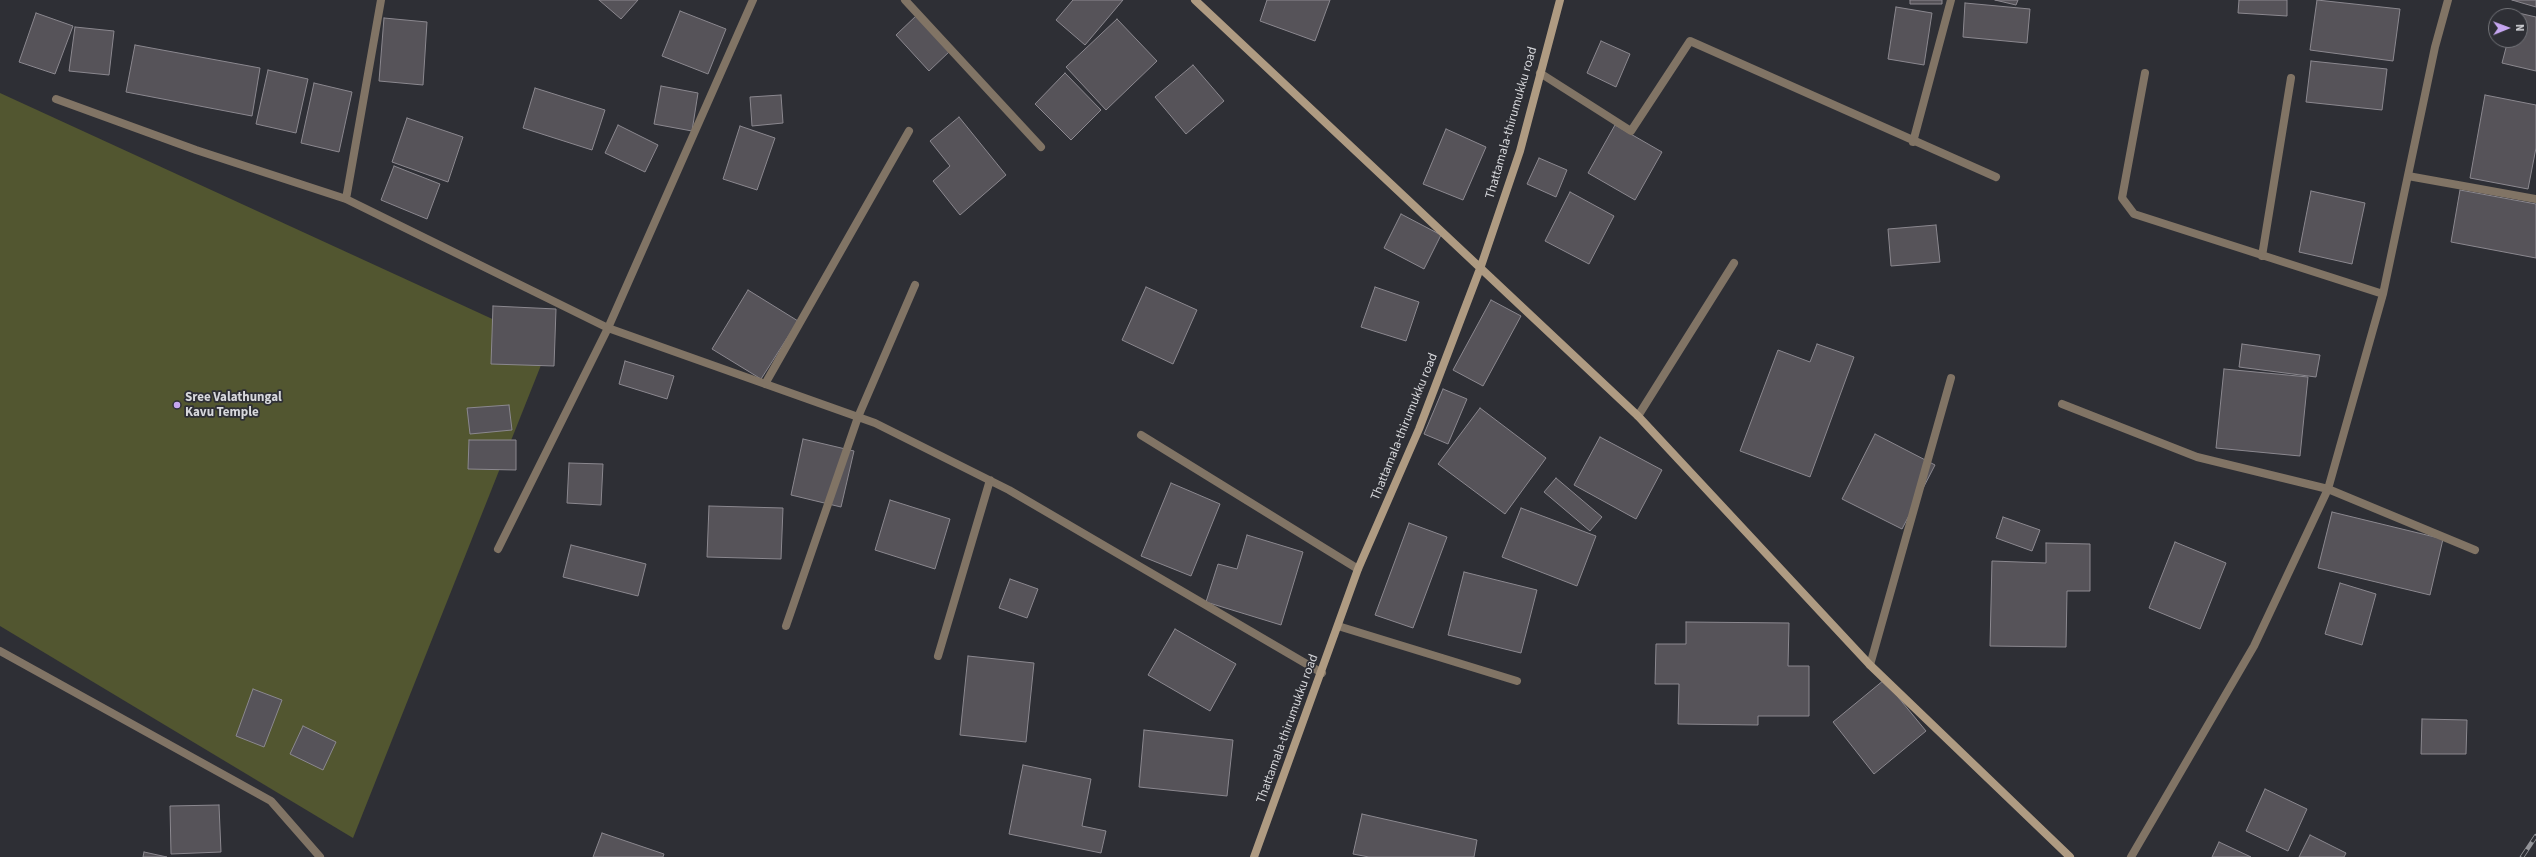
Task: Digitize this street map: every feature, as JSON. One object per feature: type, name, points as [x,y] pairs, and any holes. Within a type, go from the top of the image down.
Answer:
[{"type":"street","points":[[346,200],[380,0]]},
{"type":"street","points":[[498,549],[608,328],[753,0]]},
{"type":"street","points":[[904,0],[1041,147]]},
{"type":"street","points":[[1195,0],[1481,266],[1638,416],[1870,665],[2070,857]]},
{"type":"street","name":"Thattamala-thirumukku road","points":[[1254,857],[1322,673],[1358,569],[1419,429],[1481,266],[1520,151],[1560,0]]},
{"type":"street","points":[[1913,142],[1951,0]]},
{"type":"street","points":[[2131,857],[2254,646],[2328,490],[2383,294],[2435,47],[2448,0]]},
{"type":"street","points":[[1540,73],[1631,131],[1690,40],[1913,142],[1996,177]]},
{"type":"street","points":[[2145,73],[2122,198],[2134,214],[2383,294]]},
{"type":"street","points":[[2262,256],[2291,78]]},
{"type":"street","points":[[56,99],[196,150],[346,200],[608,328],[875,423],[990,480],[1322,673]]},
{"type":"street","points":[[765,384],[909,131]]},
{"type":"street","points":[[2408,176],[2536,199]]},
{"type":"street","points":[[1638,416],[1734,263]]},
{"type":"street","points":[[786,626],[858,417],[915,285]]},
{"type":"street","points":[[1870,665],[1950,378]]},
{"type":"street","points":[[2062,404],[2197,457],[2328,490],[2475,550]]},
{"type":"street","points":[[1141,435],[1358,569]]},
{"type":"street","points":[[938,656],[990,480]]},
{"type":"street","points":[[1338,626],[1517,682]]},
{"type":"street","points":[[0,651],[271,801],[320,857]]},
{"type":"green space","points":[[0,93],[549,345],[353,838],[0,626]]},
{"type":"building","points":[[599,0],[638,0],[621,19]]},
{"type":"building","points":[[1073,0],[1123,0],[1085,45],[1056,20]]},
{"type":"building","points":[[1267,0],[1330,0],[1315,41],[1260,21]]},
{"type":"building","points":[[1910,0],[1942,0],[1942,4],[1910,4]]},
{"type":"building","points":[[1995,0],[2018,0],[2016,5]]},
{"type":"building","points":[[2239,0],[2287,0],[2287,16],[2238,13]]},
{"type":"building","points":[[2317,0],[2400,9],[2393,61],[2310,50]]},
{"type":"building","points":[[2512,0],[2536,0],[2536,7]]},
{"type":"building","points":[[1965,3],[2030,9],[2027,43],[1963,37]]},
{"type":"building","points":[[1896,7],[1932,13],[1924,65],[1888,59]]},
{"type":"building","points":[[680,11],[726,29],[708,74],[662,56]]},
{"type":"building","points":[[36,13],[73,26],[55,74],[19,62]]},
{"type":"building","points":[[917,15],[950,51],[929,71],[896,35]]},
{"type":"building","points":[[2528,15],[2536,17],[2536,71],[2502,63],[2506,48],[2528,48]]},
{"type":"building","points":[[384,18],[427,22],[423,85],[379,81]]},
{"type":"building","points":[[1117,19],[1157,61],[1106,110],[1066,67]]},
{"type":"building","points":[[75,27],[114,31],[109,75],[69,71]]},
{"type":"building","points":[[1601,41],[1630,54],[1616,87],[1587,73]]},
{"type":"building","points":[[135,45],[260,68],[252,116],[126,92]]},
{"type":"building","points":[[2311,61],[2387,69],[2382,110],[2306,102]]},
{"type":"building","points":[[1193,65],[1224,101],[1186,134],[1155,97]]},
{"type":"building","points":[[268,70],[308,79],[296,133],[256,124]]},
{"type":"building","points":[[1065,73],[1101,110],[1071,140],[1035,104]]},
{"type":"building","points":[[314,83],[352,92],[339,152],[301,143]]},
{"type":"building","points":[[661,86],[698,93],[692,131],[654,124]]},
{"type":"building","points":[[535,88],[605,110],[592,150],[523,128]]},
{"type":"building","points":[[781,95],[783,123],[752,126],[750,97]]},
{"type":"building","points":[[2485,95],[2536,105],[2536,148],[2528,189],[2470,178]]},
{"type":"building","points":[[959,117],[1006,175],[960,215],[933,181],[950,166],[930,141]]},
{"type":"building","points":[[407,118],[463,137],[448,182],[392,162]]},
{"type":"building","points":[[618,125],[658,145],[645,172],[605,153]]},
{"type":"building","points":[[1615,125],[1662,152],[1635,200],[1588,173]]},
{"type":"building","points":[[740,126],[775,138],[757,190],[723,179]]},
{"type":"building","points":[[1446,129],[1486,147],[1463,200],[1423,184]]},
{"type":"building","points":[[1539,158],[1567,170],[1556,197],[1527,184]]},
{"type":"building","points":[[394,166],[440,184],[427,219],[381,200]]},
{"type":"building","points":[[2460,190],[2536,204],[2536,258],[2451,242]]},
{"type":"building","points":[[2311,191],[2365,203],[2352,264],[2299,252]]},
{"type":"building","points":[[1570,192],[1614,216],[1589,264],[1545,241]]},
{"type":"building","points":[[1401,214],[1441,235],[1424,269],[1384,248]]},
{"type":"building","points":[[1936,225],[1940,262],[1891,266],[1888,229]]},
{"type":"building","points":[[1146,287],[1197,310],[1173,364],[1122,340]]},
{"type":"building","points":[[1375,287],[1419,302],[1406,341],[1361,327]]},
{"type":"building","points":[[748,290],[798,321],[761,379],[712,349]]},
{"type":"building","points":[[1491,300],[1521,316],[1483,386],[1453,370]]},
{"type":"building","points":[[493,306],[556,309],[554,366],[491,364]]},
{"type":"building","points":[[1817,344],[1854,357],[1810,477],[1740,451],[1778,350],[1810,362]]},
{"type":"building","points":[[2242,344],[2320,355],[2316,377],[2239,367]]},
{"type":"building","points":[[625,361],[674,376],[667,399],[619,384]]},
{"type":"building","points":[[2224,369],[2308,377],[2300,456],[2216,448]]},
{"type":"building","points":[[1443,389],[1467,399],[1448,444],[1424,434]]},
{"type":"building","points":[[509,405],[512,430],[470,434],[467,408]]},
{"type":"building","points":[[1480,408],[1546,458],[1505,514],[1438,464]]},
{"type":"building","points":[[1875,434],[1935,465],[1902,529],[1842,499]]},
{"type":"building","points":[[1600,437],[1662,470],[1636,519],[1574,485]]},
{"type":"building","points":[[803,439],[854,451],[841,507],[791,495]]},
{"type":"building","points":[[469,440],[516,440],[516,470],[468,469]]},
{"type":"building","points":[[569,463],[603,464],[601,505],[567,503]]},
{"type":"building","points":[[1556,478],[1602,517],[1590,531],[1544,492]]},
{"type":"building","points":[[1171,483],[1220,504],[1191,576],[1141,556]]},
{"type":"building","points":[[890,500],[950,519],[935,569],[875,550]]},
{"type":"building","points":[[709,506],[783,508],[781,559],[707,557]]},
{"type":"building","points":[[1521,508],[1596,536],[1577,586],[1502,557]]},
{"type":"building","points":[[2332,512],[2443,539],[2430,595],[2318,568]]},
{"type":"building","points":[[2003,517],[2040,530],[2032,551],[1996,538]]},
{"type":"building","points":[[1409,523],[1447,537],[1413,628],[1375,615]]},
{"type":"building","points":[[1247,535],[1303,552],[1281,625],[1206,602],[1218,564],[1237,569]]},
{"type":"building","points":[[2175,542],[2226,563],[2200,629],[2149,608]]},
{"type":"building","points":[[2046,543],[2090,544],[2090,591],[2067,591],[2066,647],[1990,646],[1992,561],[2046,563]]},
{"type":"building","points":[[571,545],[646,564],[638,596],[563,577]]},
{"type":"building","points":[[1464,572],[1537,590],[1521,653],[1448,635]]},
{"type":"building","points":[[1010,579],[1038,589],[1027,618],[999,608]]},
{"type":"building","points":[[2340,583],[2376,594],[2362,645],[2325,634]]},
{"type":"building","points":[[1686,622],[1789,623],[1788,666],[1809,666],[1809,716],[1758,716],[1758,725],[1678,724],[1679,684],[1655,684],[1656,644],[1686,644]]},
{"type":"building","points":[[1175,629],[1236,664],[1210,711],[1148,675]]},
{"type":"building","points":[[968,656],[1034,663],[1026,742],[960,735]]},
{"type":"building","points":[[1884,680],[1926,731],[1874,774],[1833,722]]},
{"type":"building","points":[[253,689],[282,700],[264,747],[236,736]]},
{"type":"building","points":[[2422,719],[2467,720],[2466,754],[2421,754]]},
{"type":"building","points":[[303,726],[336,742],[323,770],[290,754]]},
{"type":"building","points":[[1144,730],[1233,740],[1227,796],[1139,787]]},
{"type":"building","points":[[1023,765],[1091,779],[1082,826],[1106,831],[1101,853],[1009,834]]},
{"type":"building","points":[[2265,789],[2307,809],[2288,851],[2246,831]]},
{"type":"building","points":[[219,805],[221,852],[171,854],[170,806]]},
{"type":"building","points":[[1362,814],[1477,840],[1474,857],[1369,857],[1353,854]]},
{"type":"building","points":[[602,833],[664,854],[663,857],[593,857]]},
{"type":"building","points":[[2310,835],[2346,853],[2344,857],[2299,857]]},
{"type":"building","points":[[2219,842],[2251,857],[2212,857]]},
{"type":"building","points":[[144,852],[167,857],[143,857]]},
{"type":"railway","points":[[2522,857],[2536,836]]},
{"type":"place","name":"Sree Valathungal Kavu Temple","points":[[177,405]]}]
